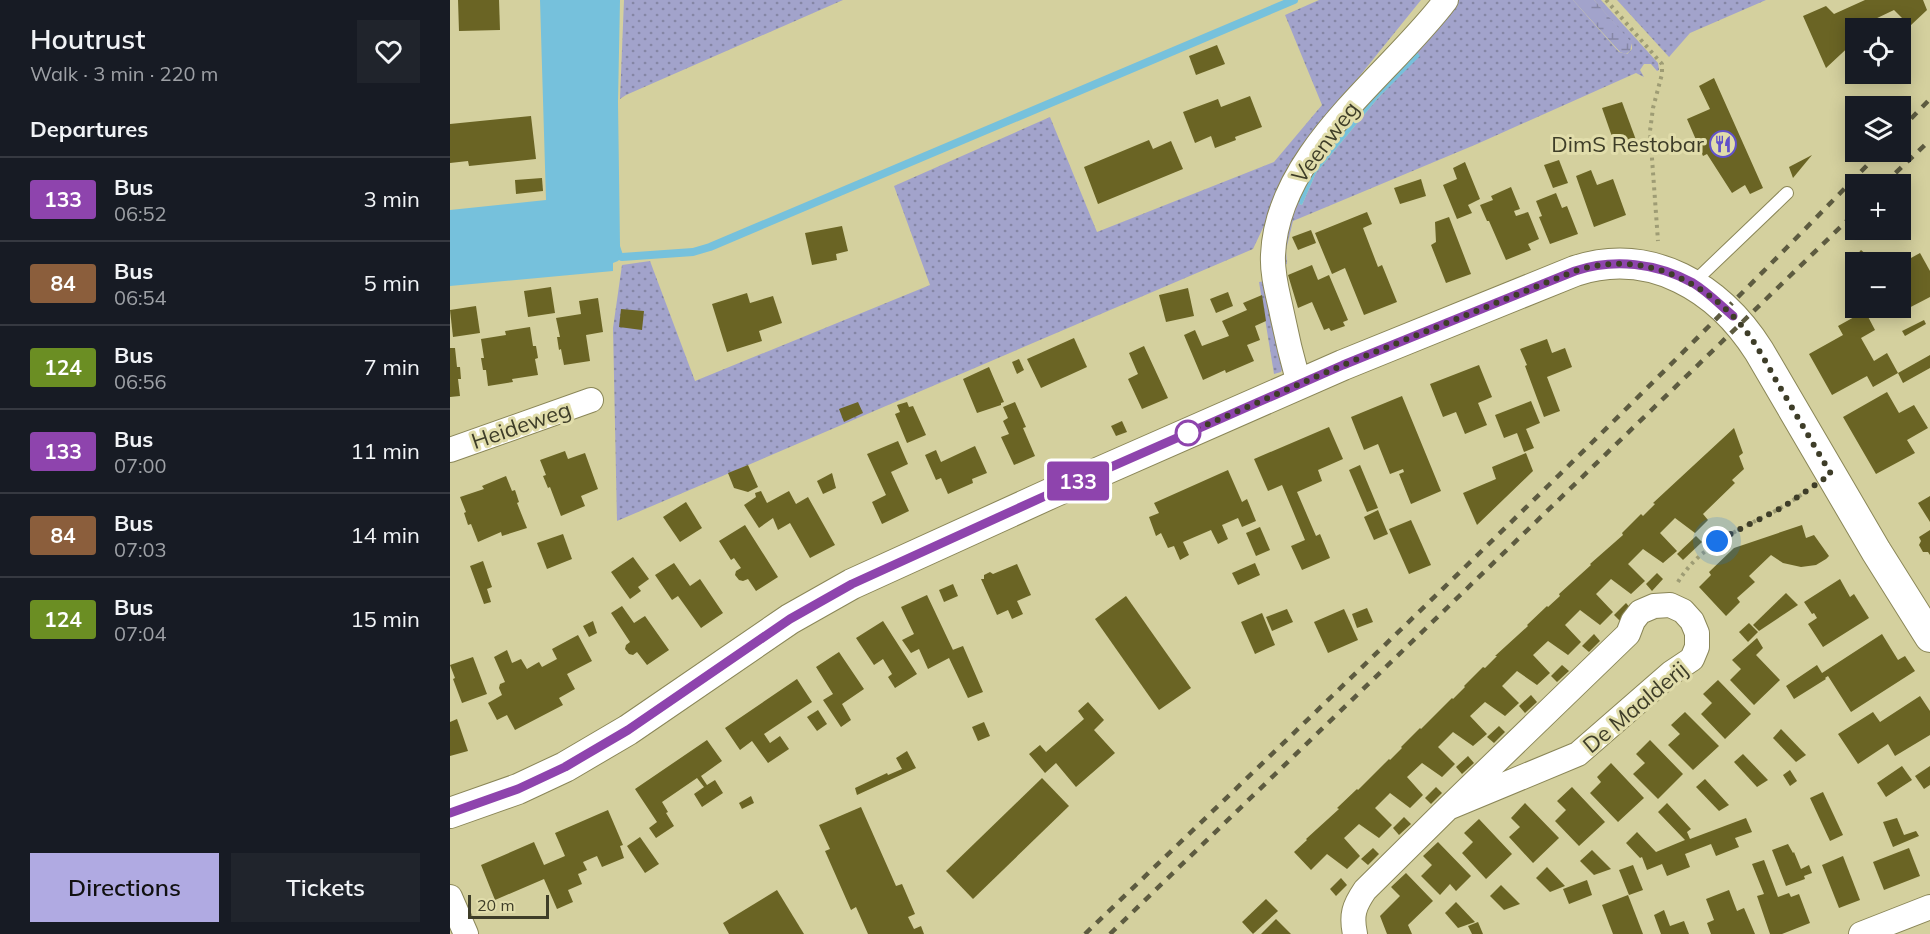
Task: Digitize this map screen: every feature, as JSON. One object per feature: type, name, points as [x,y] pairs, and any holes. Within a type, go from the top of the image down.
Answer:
[{"type":"street","name":"Veenweg","points":[[1299,384],[1273,269],[1274,240],[1288,194],[1298,174],[1323,138],[1446,0]]},
{"type":"street","points":[[450,813],[518,789],[565,767],[628,730],[790,619],[852,584],[1299,384],[1592,266],[1619,263],[1656,269],[1694,284],[1733,316],[1755,344],[1906,601],[1930,637]]},
{"type":"street","name":"Heideweg","points":[[450,450],[591,400]]},
{"type":"street","name":"De Maalderij","points":[[1356,934],[1353,921],[1355,904],[1365,890],[1448,808],[1628,634],[1640,612],[1654,606],[1670,605],[1683,611],[1692,621],[1697,633],[1697,647],[1692,659],[1671,673],[1578,754],[1448,808]]},
{"type":"street","points":[[450,897],[466,934]]},
{"type":"street","points":[[1861,934],[1930,907]]},
{"type":"lane","points":[[1694,284],[1787,193]]},
{"type":"path","points":[[1606,0],[1660,60],[1663,68],[1650,131],[1659,250],[1656,269]]},
{"type":"path","points":[[1670,605],[1673,591],[1680,579],[1717,541],[1783,507],[1831,474]]},
{"type":"green space","points":[[624,0],[843,0],[620,99]]},
{"type":"green space","points":[[1319,0],[1421,0],[1320,125],[1287,177],[1253,249],[617,521],[613,328],[622,265],[650,261],[695,381],[930,285],[894,186],[1050,117],[1097,232],[1274,162],[1322,105],[1285,15]]},
{"type":"green space","points":[[1456,0],[1573,0],[1619,52],[1627,54],[1632,49],[1632,44],[1594,0],[1601,0],[1658,63],[1659,70],[1657,71],[1651,64],[1644,64],[1640,70],[1644,77],[1636,73],[1477,144],[1293,221],[1286,250],[1287,264],[1281,266],[1290,214],[1312,169],[1341,129]],"holes":[[[1416,52],[1419,56],[1378,98],[1316,173],[1302,205],[1299,204],[1307,182],[1326,152]]]},
{"type":"green space","points":[[1573,0],[1594,0],[1632,43],[1630,51],[1626,54],[1620,52]]},
{"type":"green space","points":[[1617,0],[1766,0],[1690,33],[1669,57]]},
{"type":"green space","points":[[1266,281],[1283,367],[1281,372],[1274,374],[1259,282]]},
{"type":"shaded area","points":[[540,0],[620,0],[618,102],[620,246],[623,255],[613,263],[613,271],[450,286],[450,210],[546,200]]},
{"type":"shaded area","points":[[1416,51],[1420,56],[1378,98],[1316,173],[1302,205],[1299,204],[1306,186],[1331,145]]},
{"type":"building","points":[[458,0],[499,0],[500,30],[459,31]]},
{"type":"building","points":[[1865,0],[1923,0],[1927,10],[1911,25],[1911,18],[1902,18],[1894,10],[1877,18],[1845,18],[1845,50],[1826,68],[1803,16],[1826,6],[1834,14]]},
{"type":"building","points":[[1217,45],[1225,64],[1196,75],[1189,56]]},
{"type":"building","points":[[1714,78],[1763,188],[1750,194],[1745,185],[1732,193],[1707,154],[1703,156],[1687,119],[1710,109],[1699,86]]},
{"type":"building","points":[[1250,96],[1262,127],[1235,137],[1236,140],[1215,148],[1211,136],[1195,143],[1183,112],[1218,99],[1221,107]]},
{"type":"building","points":[[1622,102],[1636,140],[1616,148],[1602,108]]},
{"type":"building","points":[[531,116],[536,159],[469,166],[468,161],[450,163],[450,124]]},
{"type":"building","points":[[1149,140],[1153,149],[1171,141],[1183,169],[1098,204],[1084,167]]},
{"type":"building","points":[[1812,155],[1793,178],[1789,167]]},
{"type":"building","points":[[1559,160],[1568,183],[1553,188],[1544,165]]},
{"type":"building","points":[[1465,162],[1480,199],[1468,205],[1472,213],[1457,219],[1443,185],[1457,179],[1453,168]]},
{"type":"building","points":[[1591,170],[1597,185],[1613,179],[1626,215],[1594,227],[1576,176]]},
{"type":"building","points":[[542,178],[543,191],[516,194],[515,180]]},
{"type":"building","points":[[1421,179],[1426,196],[1400,204],[1394,188]]},
{"type":"building","points":[[1511,187],[1520,209],[1514,211],[1516,216],[1528,212],[1539,239],[1528,244],[1531,250],[1506,260],[1480,205],[1493,200],[1491,196]]},
{"type":"building","points":[[1556,193],[1562,208],[1567,206],[1578,234],[1550,244],[1539,217],[1542,216],[1536,201]]},
{"type":"building","points":[[1367,212],[1372,224],[1363,228],[1378,267],[1382,265],[1397,302],[1364,315],[1345,268],[1332,274],[1315,233]]},
{"type":"building","points":[[1449,217],[1471,274],[1446,283],[1431,245],[1436,242],[1435,222]]},
{"type":"building","points":[[842,226],[848,251],[836,254],[837,260],[812,265],[805,233]]},
{"type":"building","points":[[1311,230],[1316,243],[1298,250],[1292,237]]},
{"type":"building","points":[[1920,253],[1930,271],[1930,297],[1911,307],[1911,258]]},
{"type":"building","points":[[1312,265],[1318,280],[1329,275],[1348,320],[1343,322],[1345,326],[1331,331],[1329,328],[1324,330],[1312,302],[1298,308],[1288,275]]},
{"type":"building","points":[[551,287],[555,313],[528,317],[524,291]]},
{"type":"building","points":[[1188,288],[1194,316],[1166,322],[1159,295]]},
{"type":"building","points":[[1228,292],[1233,306],[1216,313],[1210,299]]},
{"type":"building","points":[[747,293],[750,303],[773,296],[782,323],[759,331],[762,341],[727,352],[712,304]]},
{"type":"building","points":[[1262,295],[1266,321],[1255,326],[1260,340],[1247,345],[1254,361],[1203,380],[1184,335],[1195,330],[1202,346],[1229,336],[1222,321],[1247,310],[1243,303]]},
{"type":"building","points":[[598,298],[603,332],[586,335],[590,361],[564,365],[561,349],[559,350],[557,337],[560,337],[556,318],[581,314],[579,301]]},
{"type":"building","points":[[476,306],[480,333],[453,337],[450,310]]},
{"type":"building","points":[[621,309],[644,311],[642,330],[619,327]]},
{"type":"building","points":[[1852,318],[1869,318],[1875,330],[1861,338],[1874,361],[1887,353],[1898,373],[1873,387],[1867,376],[1832,395],[1809,354],[1843,335],[1838,326]]},
{"type":"building","points":[[1924,320],[1926,324],[1905,336],[1902,331]]},
{"type":"building","points":[[530,327],[533,346],[536,346],[538,358],[535,359],[538,375],[488,386],[486,370],[483,370],[481,358],[484,358],[481,339],[506,335],[505,331]]},
{"type":"building","points":[[1074,338],[1087,367],[1041,388],[1027,359]]},
{"type":"building","points":[[1547,339],[1552,353],[1565,348],[1572,367],[1547,377],[1560,411],[1544,417],[1520,349]]},
{"type":"building","points":[[1144,346],[1168,398],[1142,409],[1128,379],[1138,374],[1129,353]]},
{"type":"building","points":[[450,348],[455,348],[457,367],[460,367],[461,379],[458,379],[460,396],[450,397]]},
{"type":"building","points":[[1930,355],[1930,368],[1903,383],[1898,373]]},
{"type":"building","points":[[1019,359],[1024,370],[1017,374],[1012,362]]},
{"type":"building","points":[[1479,365],[1492,397],[1478,403],[1487,425],[1465,434],[1456,412],[1443,417],[1430,384]]},
{"type":"building","points":[[989,367],[1004,402],[977,413],[963,379]]},
{"type":"building","points":[[1887,392],[1899,413],[1914,405],[1928,428],[1907,440],[1915,453],[1876,474],[1843,417]]},
{"type":"building","points":[[1402,396],[1441,491],[1411,504],[1399,474],[1404,472],[1403,469],[1390,474],[1378,444],[1364,450],[1351,417]]},
{"type":"building","points":[[1531,401],[1540,423],[1526,429],[1534,448],[1524,452],[1517,433],[1504,438],[1495,415]]},
{"type":"building","points":[[858,402],[863,413],[844,422],[839,409]]},
{"type":"building","points":[[907,402],[909,407],[913,406],[926,435],[907,443],[895,414],[900,412],[897,405]]},
{"type":"building","points":[[1015,402],[1035,456],[1014,465],[1001,437],[1009,434],[1003,421],[1008,418],[1003,407]]},
{"type":"building","points":[[1122,421],[1127,432],[1116,436],[1111,426]]},
{"type":"building","points":[[1329,427],[1343,459],[1318,470],[1322,481],[1297,492],[1316,536],[1320,534],[1330,558],[1302,570],[1291,546],[1305,540],[1282,485],[1268,491],[1254,459]]},
{"type":"building","points":[[1734,428],[1743,453],[1739,456],[1744,469],[1732,480],[1735,483],[1703,514],[1708,520],[1695,533],[1675,518],[1660,533],[1677,551],[1663,563],[1643,549],[1628,564],[1645,581],[1631,594],[1611,579],[1596,594],[1613,612],[1600,625],[1580,610],[1565,625],[1581,642],[1568,655],[1548,641],[1533,655],[1550,673],[1537,685],[1517,671],[1502,686],[1519,703],[1505,716],[1485,702],[1470,716],[1487,734],[1473,746],[1453,732],[1438,747],[1455,764],[1442,777],[1422,763],[1407,777],[1423,795],[1410,808],[1390,793],[1375,808],[1392,825],[1379,838],[1359,824],[1344,838],[1360,856],[1347,869],[1327,854],[1311,870],[1294,852],[1306,839],[1453,699],[1483,667],[1485,668],[1527,625],[1560,596],[1559,594],[1590,564],[1623,535],[1622,533],[1641,514],[1643,516],[1655,504],[1653,503]]},
{"type":"building","points":[[898,441],[908,464],[891,472],[909,511],[882,524],[872,502],[886,495],[867,454]]},
{"type":"building","points":[[975,446],[987,473],[972,479],[973,483],[948,494],[941,478],[936,480],[925,455],[936,450],[941,462]]},
{"type":"building","points":[[565,451],[568,459],[585,453],[598,489],[581,496],[585,506],[561,516],[550,487],[548,488],[543,476],[546,475],[540,460]]},
{"type":"building","points":[[1526,453],[1533,471],[1477,525],[1463,493],[1496,479],[1492,467]]},
{"type":"building","points":[[748,465],[758,487],[748,492],[734,488],[728,473]]},
{"type":"building","points":[[1360,465],[1378,508],[1367,512],[1349,470]]},
{"type":"building","points":[[1228,470],[1242,502],[1247,499],[1256,521],[1242,527],[1238,518],[1222,525],[1228,539],[1218,544],[1211,530],[1183,542],[1189,555],[1180,560],[1174,546],[1168,548],[1161,533],[1156,536],[1149,517],[1159,513],[1154,503]]},
{"type":"building","points":[[832,473],[836,488],[823,494],[817,481]]},
{"type":"building","points":[[506,476],[512,491],[515,490],[519,502],[517,503],[527,528],[502,536],[501,532],[478,542],[471,524],[468,525],[460,497],[484,489],[482,486]]},
{"type":"building","points":[[761,491],[767,503],[789,491],[796,504],[808,497],[835,545],[810,558],[790,523],[778,530],[773,518],[759,528],[744,505],[756,497],[755,493]]},
{"type":"building","points":[[1930,496],[1930,522],[1918,503]]},
{"type":"building","points":[[686,502],[702,528],[680,542],[663,517]]},
{"type":"building","points":[[1378,510],[1388,534],[1374,540],[1364,517]]},
{"type":"building","points":[[1411,520],[1431,565],[1409,574],[1389,529]]},
{"type":"building","points":[[745,525],[778,577],[756,591],[748,579],[739,580],[735,575],[736,571],[741,568],[734,558],[731,560],[719,541]]},
{"type":"building","points":[[1802,525],[1806,538],[1814,535],[1829,556],[1826,559],[1816,565],[1801,567],[1783,563],[1771,555],[1749,576],[1755,582],[1737,598],[1740,602],[1726,616],[1699,587],[1711,575],[1709,572],[1734,548]]},
{"type":"building","points":[[1260,527],[1270,550],[1256,556],[1246,533]]},
{"type":"building","points":[[1930,530],[1930,555],[1928,552],[1923,552],[1919,545],[1921,541],[1919,537]]},
{"type":"building","points":[[563,534],[572,559],[547,569],[537,543]]},
{"type":"building","points":[[1696,536],[1702,542],[1683,560],[1677,554]]},
{"type":"building","points":[[633,557],[649,579],[638,587],[641,591],[630,599],[611,572]]},
{"type":"building","points":[[483,561],[492,587],[487,589],[491,602],[484,604],[470,566]]},
{"type":"building","points":[[674,563],[690,586],[700,579],[723,613],[701,628],[678,596],[672,600],[655,575]]},
{"type":"building","points":[[1255,563],[1260,575],[1238,585],[1232,573]]},
{"type":"building","points":[[1017,564],[1031,595],[1017,601],[1023,614],[1012,619],[1008,610],[997,615],[981,579],[984,579],[984,575],[990,572],[993,574]]},
{"type":"building","points":[[1657,573],[1663,579],[1652,591],[1646,584]]},
{"type":"building","points":[[1840,579],[1850,597],[1854,594],[1869,618],[1823,647],[1808,624],[1817,618],[1804,602]]},
{"type":"building","points":[[953,584],[958,596],[944,602],[939,590]]},
{"type":"building","points":[[1786,593],[1798,605],[1759,631],[1753,625]]},
{"type":"building","points":[[927,595],[953,650],[963,646],[983,692],[968,698],[949,658],[928,669],[919,649],[911,653],[902,640],[914,634],[901,607]]},
{"type":"building","points":[[1126,596],[1191,688],[1159,710],[1095,619]]},
{"type":"building","points":[[1626,603],[1632,610],[1620,621],[1614,615]]},
{"type":"building","points":[[622,606],[634,623],[645,616],[669,650],[647,665],[637,652],[633,655],[629,654],[625,649],[630,642],[611,613]]},
{"type":"building","points":[[1367,608],[1373,622],[1357,628],[1352,614]]},
{"type":"building","points":[[1287,609],[1293,622],[1272,631],[1266,617]]},
{"type":"building","points":[[1344,609],[1358,640],[1328,653],[1314,622]]},
{"type":"building","points":[[1262,613],[1275,645],[1255,654],[1241,622]]},
{"type":"building","points":[[593,621],[597,633],[589,637],[583,626]]},
{"type":"building","points":[[883,621],[917,674],[895,688],[888,677],[892,674],[883,659],[874,665],[856,638]]},
{"type":"building","points":[[1749,623],[1758,632],[1748,642],[1739,632]]},
{"type":"building","points":[[1594,634],[1600,641],[1589,652],[1582,646]]},
{"type":"building","points":[[1882,634],[1898,660],[1905,656],[1915,671],[1851,712],[1828,676],[1794,699],[1786,686],[1817,665],[1822,673]]},
{"type":"building","points":[[578,635],[592,661],[567,674],[575,689],[559,698],[563,705],[515,730],[507,715],[497,720],[488,703],[502,695],[499,688],[500,684],[505,682],[494,657],[507,650],[512,663],[521,659],[527,669],[539,662],[542,667],[557,659],[552,649]]},
{"type":"building","points":[[1757,638],[1763,648],[1756,655],[1780,680],[1754,705],[1730,680],[1741,669],[1732,660]]},
{"type":"building","points":[[839,652],[864,689],[842,704],[851,720],[841,727],[823,700],[833,694],[816,667]]},
{"type":"building","points":[[473,657],[487,694],[462,703],[450,665]]},
{"type":"building","points":[[1562,665],[1569,671],[1557,682],[1551,676]]},
{"type":"building","points":[[797,679],[812,702],[764,734],[770,743],[780,736],[789,749],[768,763],[752,741],[740,750],[725,728]]},
{"type":"building","points":[[1718,680],[1751,714],[1725,739],[1701,714],[1712,703],[1703,694]]},
{"type":"building","points":[[1531,695],[1537,702],[1525,713],[1519,706]]},
{"type":"building","points":[[1920,696],[1930,711],[1930,735],[1895,756],[1888,744],[1858,764],[1838,734],[1873,712],[1880,722]]},
{"type":"building","points":[[1088,702],[1104,720],[1094,730],[1115,753],[1076,787],[1056,763],[1045,773],[1029,754],[1040,745],[1046,752],[1084,719],[1078,711]]},
{"type":"building","points":[[818,710],[827,724],[817,731],[807,717]]},
{"type":"building","points":[[1685,712],[1719,746],[1693,770],[1668,745],[1680,734],[1671,725]]},
{"type":"building","points":[[457,719],[468,751],[450,756],[450,722]]},
{"type":"building","points":[[984,722],[990,736],[978,741],[972,727]]},
{"type":"building","points":[[1499,726],[1505,732],[1494,743],[1487,737]]},
{"type":"building","points":[[1781,729],[1806,755],[1796,762],[1773,738]]},
{"type":"building","points":[[707,740],[722,761],[701,776],[707,785],[715,780],[723,793],[702,807],[694,794],[704,787],[697,778],[662,802],[674,826],[656,838],[649,828],[657,822],[635,789]]},
{"type":"building","points":[[1650,740],[1683,774],[1658,799],[1633,774],[1645,763],[1636,754]]},
{"type":"building","points":[[907,751],[916,768],[857,795],[855,788],[887,773],[888,775],[902,769],[896,758]]},
{"type":"building","points":[[1743,754],[1768,780],[1757,787],[1734,762]]},
{"type":"building","points":[[1468,756],[1474,763],[1462,774],[1456,767]]},
{"type":"building","points":[[1611,763],[1644,798],[1618,822],[1590,793],[1601,782],[1597,777]]},
{"type":"building","points":[[1902,766],[1912,780],[1886,797],[1877,783]]},
{"type":"building","points":[[1930,766],[1930,785],[1924,789],[1915,776]]},
{"type":"building","points":[[1790,770],[1797,781],[1790,786],[1783,775]]},
{"type":"building","points":[[1042,778],[1069,806],[973,899],[946,871]]},
{"type":"building","points":[[1705,779],[1729,805],[1719,811],[1696,787]]},
{"type":"building","points":[[1436,787],[1442,793],[1431,804],[1425,798]]},
{"type":"building","points":[[1572,787],[1605,822],[1579,846],[1555,821],[1566,810],[1557,801]]},
{"type":"building","points":[[1823,792],[1843,835],[1830,841],[1810,798]]},
{"type":"building","points":[[751,796],[754,803],[742,809],[739,803]]},
{"type":"building","points":[[1525,803],[1559,838],[1533,863],[1509,837],[1520,827],[1511,818]]},
{"type":"building","points":[[1667,803],[1691,829],[1687,832],[1690,839],[1746,818],[1752,832],[1735,838],[1739,847],[1716,856],[1711,844],[1685,854],[1690,867],[1667,876],[1662,864],[1647,870],[1642,857],[1640,858],[1626,843],[1637,832],[1656,852],[1685,840],[1658,812]]},
{"type":"building","points":[[861,807],[896,886],[902,884],[915,914],[908,917],[914,929],[921,926],[924,934],[868,934],[856,907],[851,910],[825,851],[830,849],[819,825]]},
{"type":"building","points":[[608,810],[623,845],[620,846],[624,858],[602,867],[597,856],[583,862],[587,870],[578,874],[582,884],[568,890],[573,902],[557,909],[544,879],[495,900],[481,865],[534,842],[544,865],[565,856],[555,833]]},
{"type":"building","points":[[1404,817],[1411,824],[1399,835],[1393,828]]},
{"type":"building","points":[[1897,818],[1904,835],[1916,831],[1919,836],[1893,847],[1883,822]]},
{"type":"building","points":[[1479,819],[1512,854],[1486,879],[1462,853],[1473,842],[1464,833]]},
{"type":"building","points":[[640,837],[659,864],[645,873],[627,846]]},
{"type":"building","points":[[1438,842],[1471,876],[1456,891],[1450,884],[1440,895],[1421,876],[1432,865],[1423,856]]},
{"type":"building","points":[[1788,844],[1801,869],[1809,865],[1812,873],[1804,876],[1805,879],[1786,886],[1772,850]]},
{"type":"building","points":[[1373,848],[1379,854],[1368,865],[1361,859]]},
{"type":"building","points":[[1909,848],[1920,876],[1884,890],[1873,862]]},
{"type":"building","points":[[1592,850],[1611,869],[1594,875],[1580,861]]},
{"type":"building","points":[[1843,856],[1860,900],[1839,908],[1822,865]]},
{"type":"building","points":[[1764,860],[1778,897],[1789,893],[1791,897],[1799,894],[1810,923],[1782,934],[1770,934],[1757,896],[1764,894],[1752,864]]},
{"type":"building","points":[[1633,865],[1643,890],[1629,895],[1619,870]]},
{"type":"building","points":[[1547,867],[1565,886],[1550,892],[1536,878]]},
{"type":"building","points":[[1406,873],[1433,901],[1408,925],[1412,934],[1387,934],[1380,916],[1400,896],[1391,887]]},
{"type":"building","points":[[1341,878],[1347,885],[1336,896],[1330,889]]},
{"type":"building","points":[[1587,880],[1592,895],[1569,904],[1563,889]]},
{"type":"building","points":[[1501,885],[1520,904],[1504,910],[1490,896]]},
{"type":"building","points":[[777,890],[804,934],[729,934],[723,923]]},
{"type":"building","points":[[1729,890],[1737,911],[1744,908],[1755,934],[1711,934],[1707,923],[1714,920],[1706,899]]},
{"type":"building","points":[[1628,895],[1643,934],[1613,934],[1602,905]]},
{"type":"building","points":[[1266,899],[1278,911],[1253,934],[1242,922]]},
{"type":"building","points":[[1456,902],[1475,922],[1458,928],[1445,913]]},
{"type":"building","points":[[1664,910],[1670,926],[1684,921],[1689,934],[1661,934],[1654,915]]},
{"type":"building","points":[[1276,919],[1291,934],[1261,934]]},
{"type":"building","points":[[1478,922],[1483,934],[1472,934],[1468,926]]},
{"type":"waterway","points":[[622,257],[693,252],[710,247],[1294,0]]},
{"type":"railway","points":[[1911,119],[1930,99]]},
{"type":"railway","points":[[1894,174],[1930,140]]},
{"type":"railway","points":[[1085,934],[1586,449],[1870,162]]},
{"type":"railway","points":[[1110,934],[1845,223]]},
{"type":"bus line","name":"133","points":[[450,813],[518,789],[565,767],[628,730],[790,619],[852,584],[1343,365],[1575,271],[1592,266],[1619,263],[1637,264],[1656,269],[1694,284],[1733,316]]},
{"type":"place","name":"DimS Restobar","points":[[1723,144]]},
{"type":"route","points":[[1188,433],[1343,365],[1575,271],[1606,264],[1637,264],[1674,275],[1694,284],[1740,324],[1750,336],[1831,474],[1783,507],[1742,526],[1717,541]]}]
